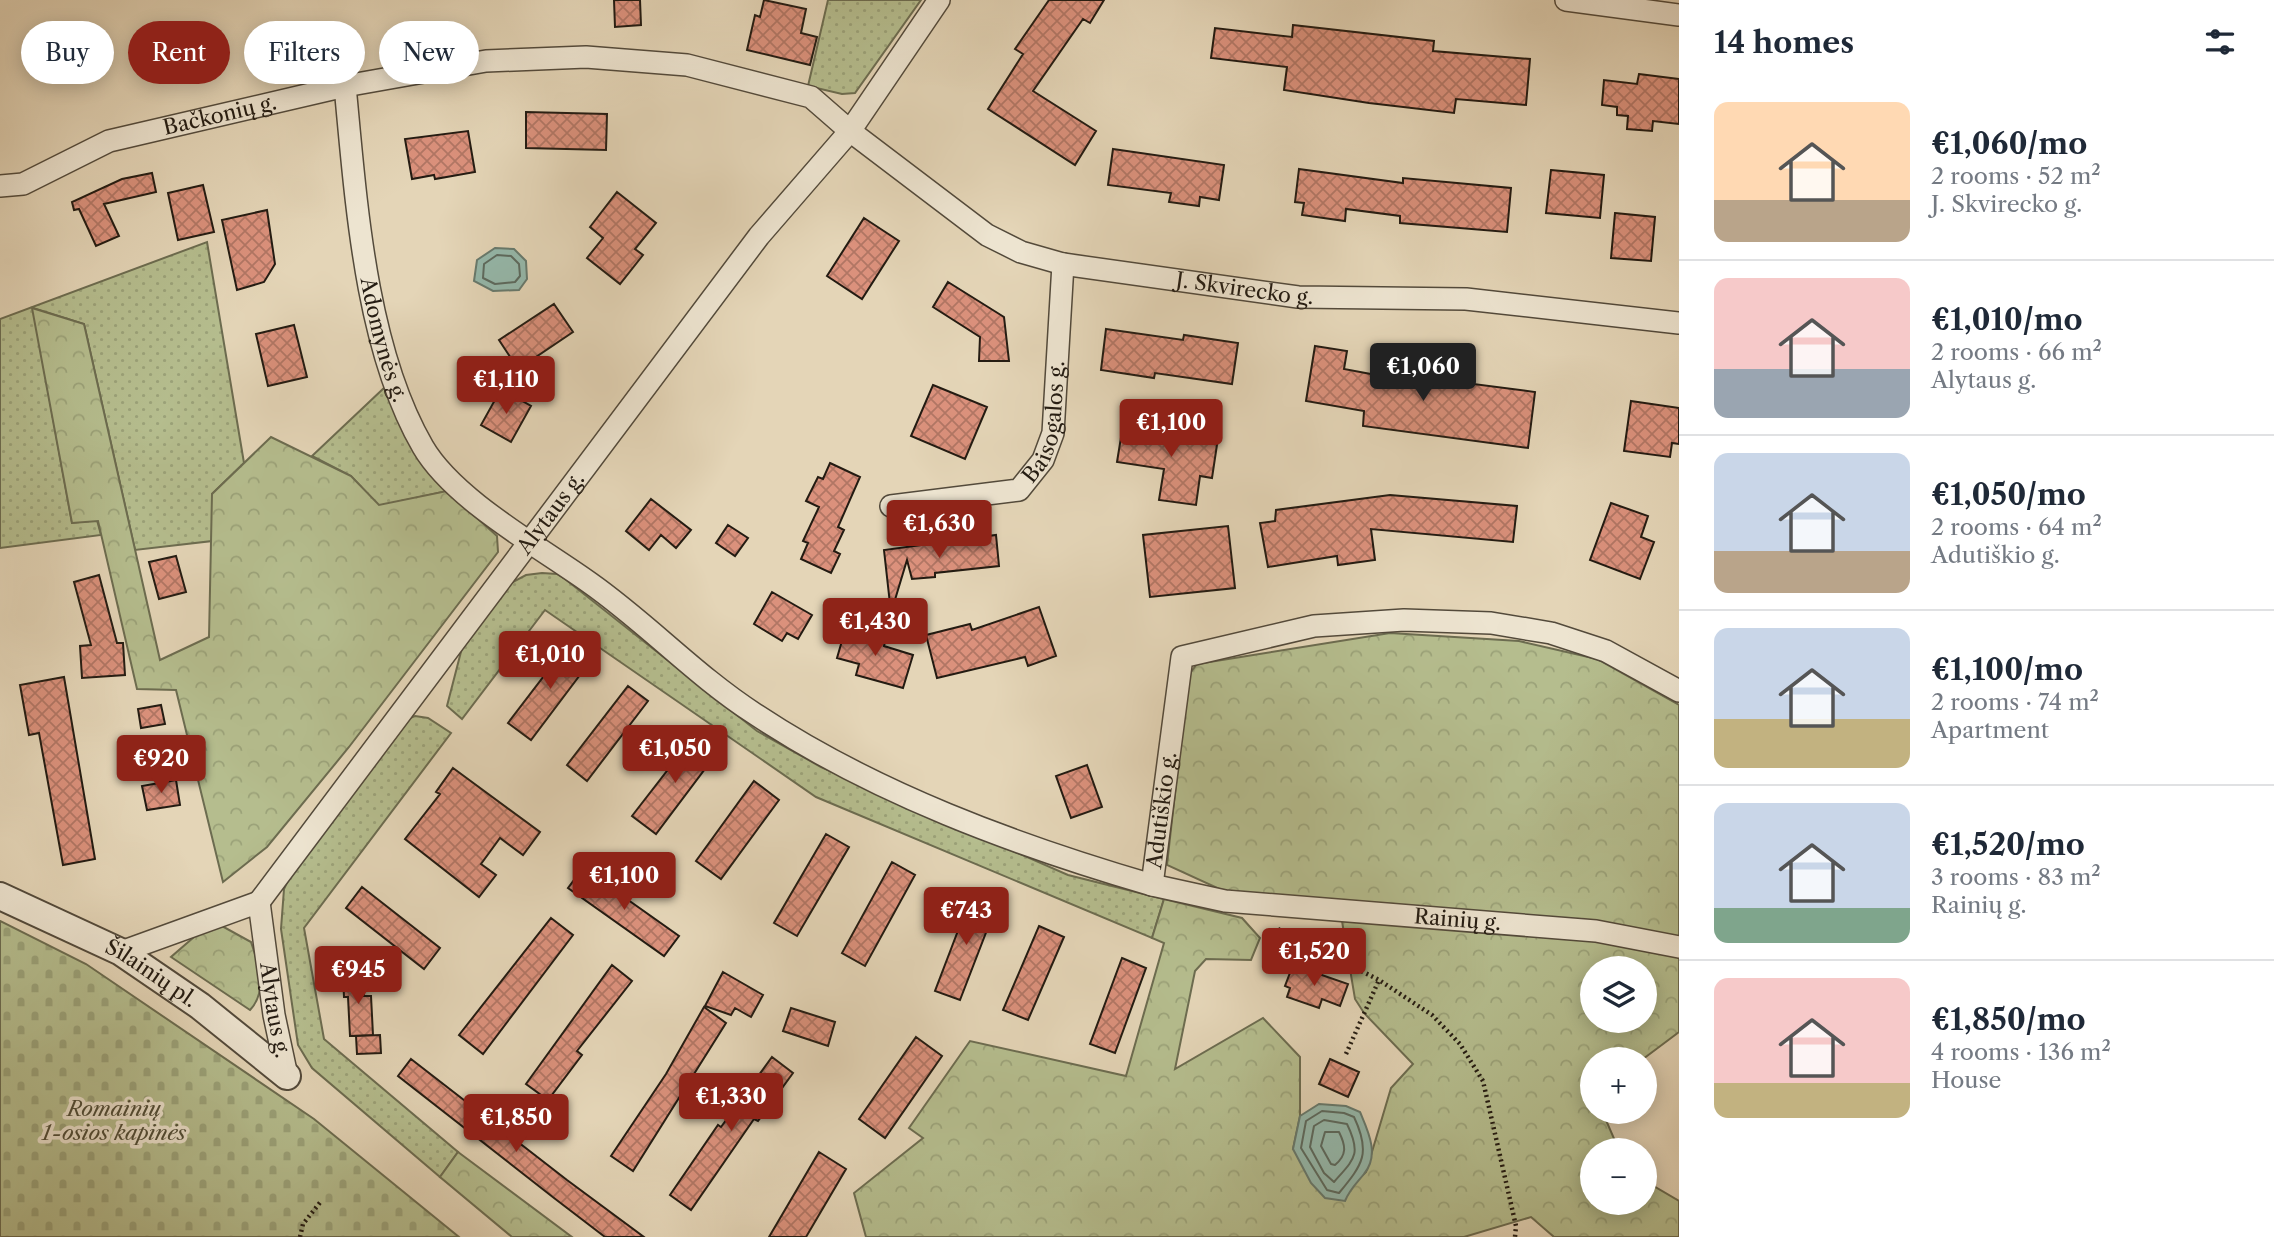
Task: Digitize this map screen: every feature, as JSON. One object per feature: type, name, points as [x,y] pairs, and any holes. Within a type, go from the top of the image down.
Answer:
[{"type":"street","name":"Alytaus g.","points":[[287,1076],[274,1015],[259,902],[759,236],[850,131],[939,0]]},
{"type":"street","points":[[1566,0],[1679,15]]},
{"type":"street","name":"Bačkonių g.","points":[[0,186],[23,184],[109,142],[345,86],[486,61],[586,57],[687,65],[811,97],[850,131]]},
{"type":"street","name":"Adomynės g.","points":[[345,86],[357,214],[388,363],[408,415],[435,467],[460,490],[529,540]]},
{"type":"street","name":"J. Skvirecko g.","points":[[850,131],[988,235],[1021,252],[1063,264],[1298,297],[1466,299],[1679,323]]},
{"type":"street","name":"Baisogalos g.","points":[[891,506],[1019,490],[1043,460],[1053,433],[1063,264]]},
{"type":"street","name":"Adutiškio g.","points":[[529,540],[594,586],[752,713],[815,752],[912,798],[1022,842],[1072,861],[1152,885],[1182,657],[1314,626],[1404,620],[1491,623],[1551,633],[1606,651],[1679,691]]},
{"type":"street","name":"Rainių g.","points":[[1152,885],[1224,901],[1596,931],[1679,947]]},
{"type":"street","name":"Šilainių pl.","points":[[0,896],[121,952],[200,1006],[287,1076]]},
{"type":"street","points":[[121,952],[259,902]]},
{"type":"path","points":[[1272,925],[1379,980],[1432,1015],[1461,1044],[1483,1081],[1516,1226],[1516,1237]]},
{"type":"path","points":[[1346,1054],[1379,980]]},
{"type":"path","points":[[300,1237],[303,1224],[322,1200]]},
{"type":"green space","points":[[828,0],[921,0],[855,93],[842,94],[808,86]]},
{"type":"green space","points":[[207,242],[244,463],[212,494],[212,541],[135,550],[84,324],[33,308],[72,523],[97,520],[101,535],[0,548],[0,319]]},
{"type":"green space","points":[[32,308],[84,324],[160,660],[209,637],[212,494],[271,437],[351,476],[379,505],[447,491],[497,536],[498,552],[349,747],[267,847],[223,882],[176,690],[137,689],[98,521],[72,523]]},
{"type":"green space","points":[[384,388],[414,451],[447,491],[379,506],[351,476],[312,456]]},
{"type":"green space","points":[[557,574],[565,579],[757,731],[821,767],[1068,875],[1164,899],[1152,938],[816,797],[545,610],[462,719],[447,706],[463,644],[509,584],[526,575]]},
{"type":"green space","points":[[1390,633],[1519,641],[1597,659],[1679,705],[1679,1032],[1657,1048],[1580,1047],[1580,1124],[1608,1124],[1614,1138],[1580,1138],[1580,1215],[1657,1215],[1657,1188],[1679,1201],[1679,1237],[1554,1237],[1531,1217],[1464,1237],[866,1237],[854,1193],[923,1138],[909,1128],[970,1041],[1126,1076],[1164,943],[1152,938],[1164,899],[1242,918],[1260,938],[1251,960],[1206,959],[1195,971],[1175,1069],[1263,1018],[1300,1057],[1300,1116],[1293,1149],[1352,1185],[1366,1172],[1391,1088],[1413,1064],[1364,1013],[1355,999],[1340,909],[1250,903],[1167,865],[1188,676],[1197,664]]},
{"type":"green space","points":[[415,716],[428,718],[451,733],[304,928],[324,1039],[458,1152],[440,1177],[312,1068],[298,1045],[281,929],[284,889],[295,865],[405,720]]},
{"type":"green space","name":"Romainių 1-osios kapinės","points":[[0,921],[86,964],[314,1119],[459,1237],[0,1237]]},
{"type":"green space","points":[[209,924],[222,926],[251,942],[259,969],[260,986],[256,1003],[250,1010],[171,957]]},
{"type":"green space","points":[[458,1152],[572,1237],[512,1237],[440,1177]]},
{"type":"water","points":[[495,248],[514,249],[526,261],[527,279],[519,290],[493,291],[474,281],[477,260]]},
{"type":"water","points":[[1319,1104],[1346,1106],[1360,1112],[1369,1135],[1372,1151],[1369,1167],[1345,1201],[1325,1198],[1311,1183],[1293,1149],[1300,1116]]},
{"type":"building","points":[[614,0],[640,0],[641,25],[615,27]]},
{"type":"building","points":[[764,0],[806,9],[801,33],[817,37],[810,65],[747,50],[755,15],[760,17]]},
{"type":"building","points":[[1049,0],[1104,0],[1090,23],[1083,19],[1033,91],[1096,131],[1075,165],[988,109],[1023,54],[1015,49]]},
{"type":"building","points":[[1293,25],[1434,41],[1433,51],[1530,59],[1526,105],[1456,99],[1454,113],[1369,103],[1284,90],[1287,67],[1211,58],[1215,28],[1292,37]]},
{"type":"building","points":[[1639,74],[1679,79],[1679,124],[1653,121],[1652,131],[1627,129],[1628,116],[1617,115],[1617,107],[1602,105],[1604,80],[1637,84]]},
{"type":"building","points":[[526,112],[607,114],[606,150],[526,148]]},
{"type":"building","points":[[468,131],[475,172],[435,179],[434,175],[412,179],[405,139]]},
{"type":"building","points":[[1113,149],[1224,165],[1219,200],[1200,197],[1199,206],[1169,202],[1171,193],[1108,185]]},
{"type":"building","points":[[1299,169],[1403,183],[1403,178],[1511,188],[1507,232],[1400,223],[1400,216],[1346,209],[1345,221],[1302,215],[1304,203],[1295,202]]},
{"type":"building","points":[[1551,170],[1604,175],[1600,218],[1546,213]]},
{"type":"building","points":[[152,173],[156,192],[104,204],[119,236],[96,246],[79,209],[74,210],[72,202],[122,179]]},
{"type":"building","points":[[203,185],[214,232],[178,240],[168,193]]},
{"type":"building","points":[[617,192],[656,223],[635,249],[643,255],[620,284],[587,258],[603,238],[590,227]]},
{"type":"building","points":[[267,210],[275,264],[264,282],[237,290],[222,220]]},
{"type":"building","points":[[1615,213],[1655,217],[1651,261],[1611,258]]},
{"type":"building","points":[[864,218],[899,241],[862,299],[827,276]]},
{"type":"building","points":[[948,282],[1004,317],[1009,361],[979,361],[980,337],[933,307]]},
{"type":"building","points":[[554,304],[573,332],[518,369],[499,340]]},
{"type":"building","points":[[294,325],[307,377],[268,386],[256,334]]},
{"type":"building","points":[[1106,329],[1183,340],[1184,335],[1238,343],[1232,384],[1155,373],[1154,378],[1101,370]]},
{"type":"building","points":[[1315,346],[1347,351],[1344,369],[1403,380],[1404,375],[1535,392],[1528,448],[1363,426],[1364,411],[1306,401]]},
{"type":"building","points":[[933,385],[987,407],[965,459],[911,436]]},
{"type":"building","points":[[501,389],[531,406],[511,442],[481,425]]},
{"type":"building","points":[[1631,401],[1679,408],[1679,444],[1672,443],[1670,457],[1624,451]]},
{"type":"building","points":[[1123,425],[1218,438],[1212,478],[1200,476],[1196,505],[1159,500],[1164,469],[1117,462]]},
{"type":"building","points":[[830,463],[860,477],[838,527],[844,530],[834,551],[840,554],[831,573],[801,559],[808,543],[803,541],[819,507],[806,501],[818,477],[823,479]]},
{"type":"building","points":[[1390,495],[1517,506],[1513,542],[1371,529],[1375,560],[1338,565],[1337,556],[1268,567],[1260,523],[1275,521],[1276,510]]},
{"type":"building","points":[[651,499],[691,530],[676,548],[661,535],[649,550],[626,531]]},
{"type":"building","points":[[1611,503],[1648,516],[1641,537],[1654,542],[1640,579],[1590,560]]},
{"type":"building","points":[[728,525],[748,538],[735,556],[716,543]]},
{"type":"building","points":[[1228,526],[1235,588],[1150,597],[1143,535]]},
{"type":"building","points":[[996,535],[999,566],[935,573],[935,577],[912,579],[907,560],[891,613],[884,550]]},
{"type":"building","points":[[176,556],[186,592],[159,599],[149,562]]},
{"type":"building","points":[[99,575],[117,643],[123,643],[125,675],[82,678],[80,646],[91,645],[74,582]]},
{"type":"building","points":[[772,592],[812,615],[798,639],[787,633],[782,641],[754,624]]},
{"type":"building","points":[[1039,607],[1056,656],[1028,666],[1025,657],[937,678],[926,635],[970,624],[972,630]]},
{"type":"building","points":[[846,627],[886,639],[884,646],[913,655],[903,688],[856,675],[859,664],[837,658]]},
{"type":"building","points":[[570,642],[592,659],[531,740],[508,723]]},
{"type":"building","points":[[64,677],[95,859],[63,865],[39,733],[29,735],[20,685]]},
{"type":"building","points":[[628,686],[648,701],[587,781],[567,765]]},
{"type":"building","points":[[161,705],[165,724],[141,728],[138,709]]},
{"type":"building","points":[[694,736],[717,753],[656,834],[632,816]]},
{"type":"building","points":[[1087,765],[1102,807],[1071,818],[1056,776]]},
{"type":"building","points":[[453,768],[540,832],[523,855],[500,838],[481,864],[496,875],[479,897],[405,839],[440,794],[436,792]]},
{"type":"building","points":[[176,780],[180,805],[147,810],[142,786]]},
{"type":"building","points":[[754,781],[779,800],[721,879],[696,861]]},
{"type":"building","points":[[826,834],[849,847],[797,936],[774,923]]},
{"type":"building","points":[[892,862],[915,875],[865,966],[842,953]]},
{"type":"building","points":[[583,868],[679,936],[664,956],[568,888]]},
{"type":"building","points":[[362,887],[440,948],[424,969],[346,908]]},
{"type":"building","points":[[972,894],[997,904],[960,1000],[935,991]]},
{"type":"building","points":[[551,918],[573,935],[483,1054],[459,1035]]},
{"type":"building","points":[[1039,926],[1064,937],[1028,1020],[1003,1010]]},
{"type":"building","points":[[1122,958],[1146,968],[1115,1053],[1090,1044]]},
{"type":"building","points":[[612,965],[632,981],[577,1051],[582,1055],[548,1100],[526,1084]]},
{"type":"building","points":[[1293,965],[1348,984],[1340,1006],[1322,999],[1319,1008],[1287,997],[1290,988],[1285,986]]},
{"type":"building","points":[[723,972],[763,995],[751,1017],[735,1008],[731,1015],[705,1006]]},
{"type":"building","points":[[363,974],[364,996],[371,996],[373,1035],[350,1036],[348,997],[344,997],[343,975]]},
{"type":"building","points":[[704,1007],[726,1023],[633,1171],[611,1156],[666,1074]]},
{"type":"building","points":[[791,1008],[835,1022],[828,1046],[783,1031]]},
{"type":"building","points":[[380,1035],[381,1053],[357,1054],[356,1036]]},
{"type":"building","points":[[916,1037],[942,1056],[885,1138],[859,1119]]},
{"type":"building","points":[[772,1057],[793,1073],[758,1121],[754,1119],[691,1210],[670,1195],[718,1125],[721,1127]]},
{"type":"building","points":[[411,1059],[644,1237],[605,1237],[398,1076]]},
{"type":"building","points":[[1330,1059],[1359,1072],[1348,1097],[1319,1084]]},
{"type":"building","points":[[819,1152],[846,1169],[806,1237],[769,1237]]}]
